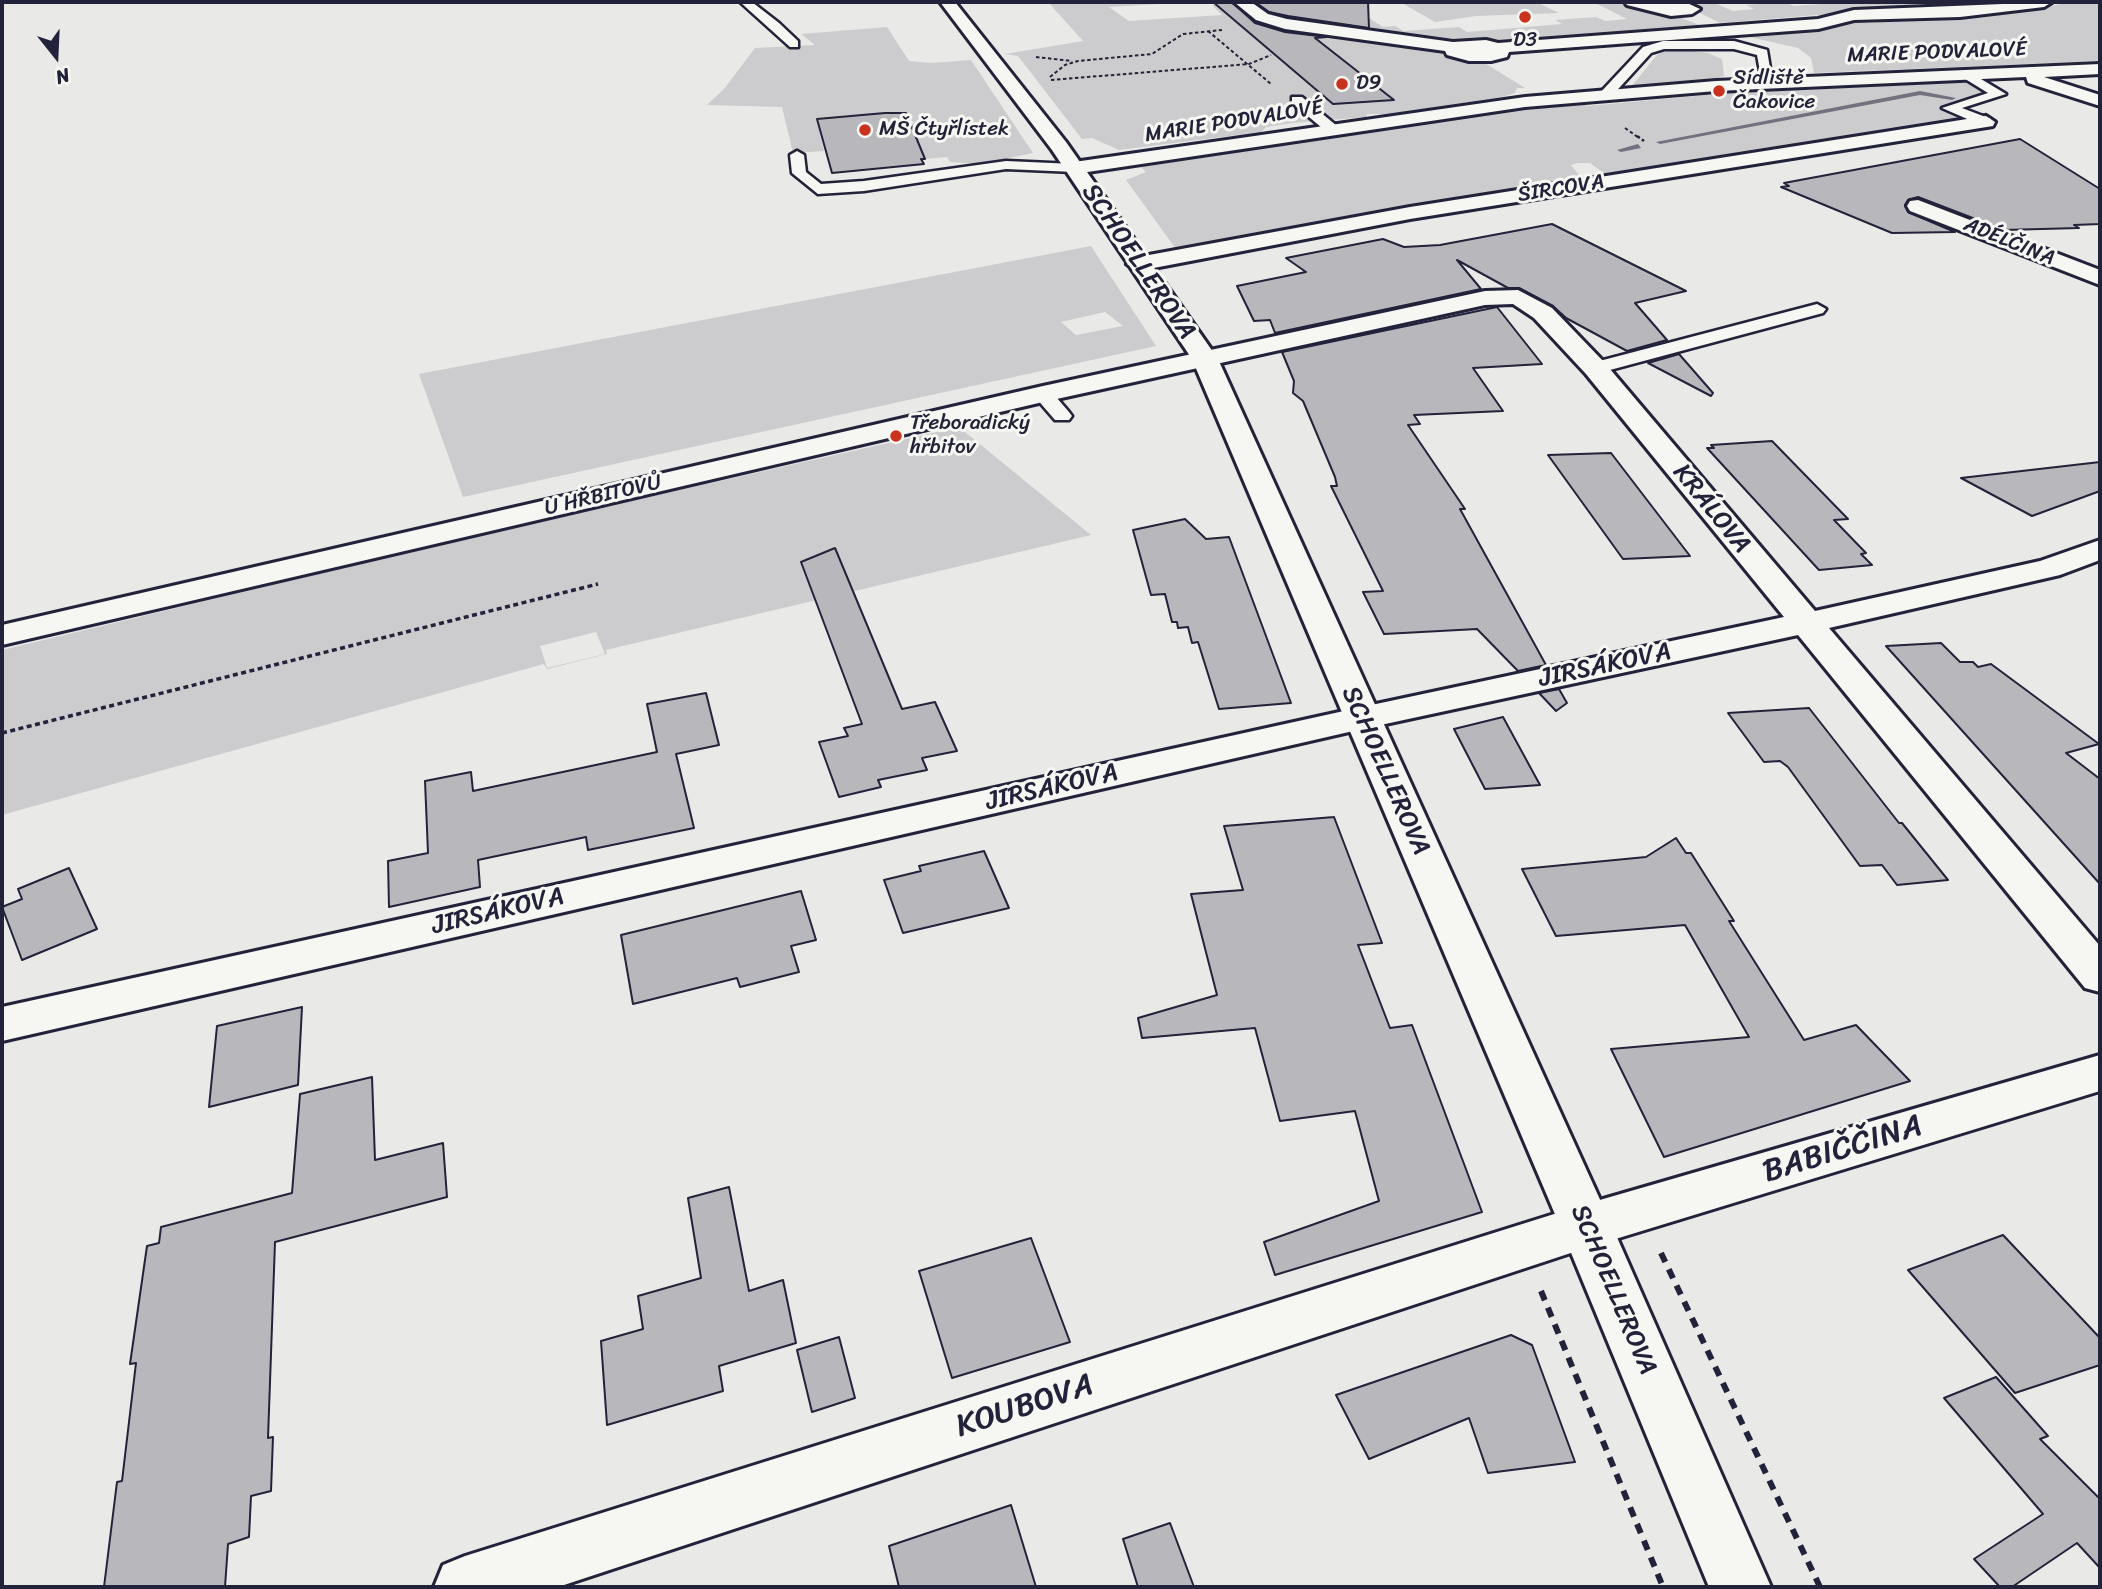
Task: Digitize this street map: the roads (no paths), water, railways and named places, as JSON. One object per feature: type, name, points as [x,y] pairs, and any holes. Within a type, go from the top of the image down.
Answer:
[{"type":"street","name":"SCHOELLEROVA","points":[[947,2],[1074,168],[1205,359],[1586,1226],[1740,1587]]},
{"type":"street","name":"MARIE PODVALOVÉ","points":[[1242,2],[1262,18],[1285,24],[1330,22],[1361,33],[1453,47],[1470,43],[1494,52],[1818,24],[1854,15],[1960,12],[2045,2]]},
{"type":"street","points":[[1632,2],[1657,6],[1664,10],[1683,6],[1727,32]]},
{"type":"street","points":[[1494,52],[1510,69]]},
{"type":"street","name":"MARIE PODVALOVÉ","points":[[1074,168],[1525,102],[1768,83],[2100,69]]},
{"type":"street","points":[[2015,72],[2100,101]]},
{"type":"street","points":[[1525,102],[1540,90],[1529,81]]},
{"type":"street","name":"ŠIRCOVA","points":[[1138,264],[1410,213],[1986,122]]},
{"type":"street","name":"ADÉLČINA","points":[[1919,206],[2100,278]]},
{"type":"street","name":"KRÁLOVA","points":[[1205,359],[1485,298],[1518,297],[1543,313],[1595,368],[2100,976]]},
{"type":"street","name":"U HŘBITOVŮ","points":[[2,635],[1053,405],[1205,359]]},
{"type":"street","name":"JIRSÁKOVA","points":[[2,1024],[1362,718],[2049,568],[2100,549]]},
{"type":"street","name":"BABIČČINA","points":[[1586,1226],[2100,1073]]},
{"type":"street","name":"KOUBOVA","points":[[465,1587],[1586,1226]]},
{"type":"lane","points":[[745,2],[794,44]]},
{"type":"lane","points":[[1605,95],[1647,50],[1663,45],[1734,45],[1763,53],[1768,83]]},
{"type":"lane","points":[[1966,75],[1999,94],[1949,108],[1986,122]]},
{"type":"lane","points":[[1297,100],[1332,129]]},
{"type":"lane","points":[[797,155],[799,173],[818,189],[864,186],[1006,165],[1074,168]]},
{"type":"lane","points":[[1595,368],[1817,309]]},
{"type":"waterway","points":[[1660,142],[1920,93],[1952,98]]},
{"type":"waterway","points":[[1621,150],[1638,146]]},
{"type":"place","name":"D3","points":[[1525,17]]},
{"type":"place","name":"D9","points":[[1342,84]]},
{"type":"place","name":"Sídliště Čakovice","points":[[1719,91]]},
{"type":"place","name":"MŠ Čtyřlístek","points":[[865,130]]},
{"type":"place","name":"Třeboradický hřbitov","points":[[896,436]]}]
